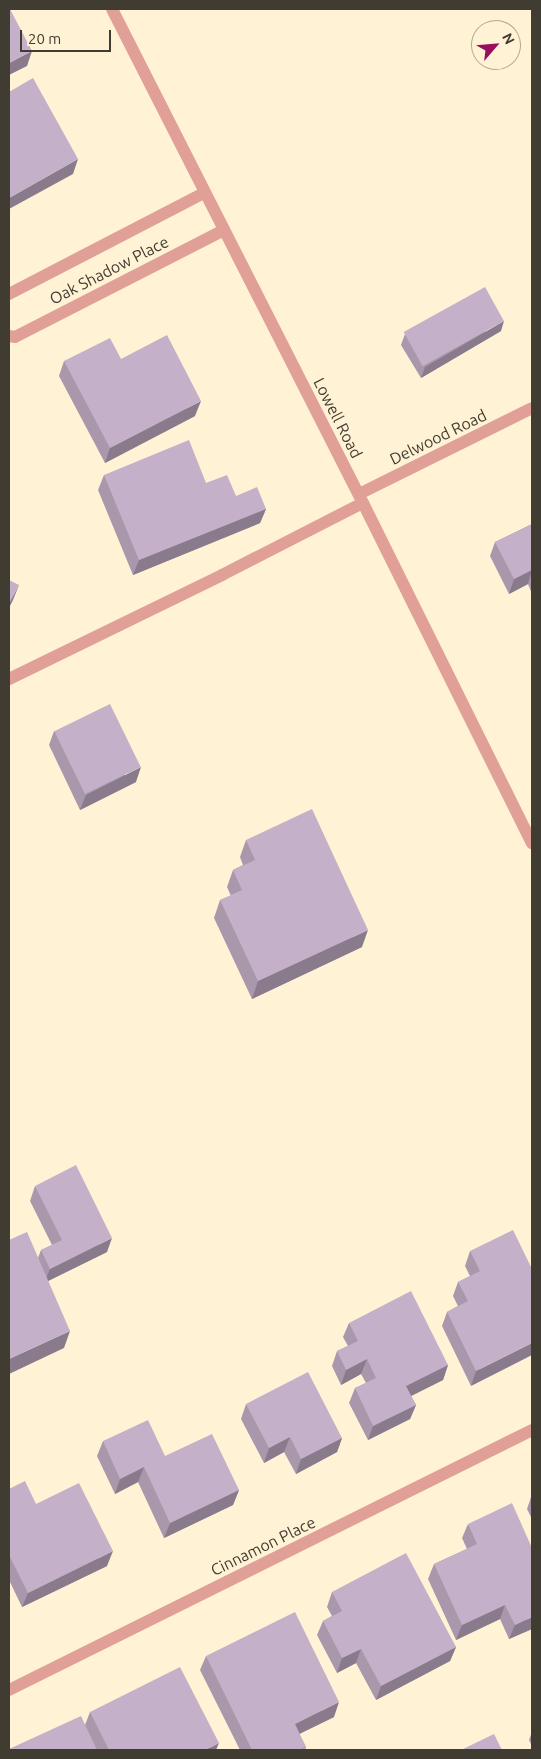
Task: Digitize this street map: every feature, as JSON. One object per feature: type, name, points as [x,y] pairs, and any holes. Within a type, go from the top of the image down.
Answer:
[{"type":"street","name":"Lowell Road","points":[[112,9],[361,499],[532,843]]},
{"type":"street","name":"Oak Shadow Place","points":[[9,294],[204,193]]},
{"type":"street","name":"Oak Shadow Place","points":[[9,336],[15,337],[224,230]]},
{"type":"street","name":"Delwood Road","points":[[9,679],[222,575],[532,408]]},
{"type":"street","name":"Cinnamon Place","points":[[9,1690],[532,1430]]},
{"type":"building","points":[[9,9],[32,51],[9,63]]},
{"type":"building","points":[[33,78],[78,159],[9,198],[9,92]]},
{"type":"building","points":[[485,287],[504,321],[423,366],[404,332]]},
{"type":"building","points":[[167,335],[201,401],[110,448],[64,361],[110,338],[121,359]]},
{"type":"building","points":[[189,440],[206,483],[227,475],[236,496],[257,487],[266,509],[139,560],[104,475]]},
{"type":"building","points":[[532,524],[532,570],[514,579],[495,542]]},
{"type":"building","points":[[9,580],[19,585],[9,603]]},
{"type":"building","points":[[110,704],[141,767],[85,794],[54,731]]},
{"type":"building","points":[[312,809],[368,930],[258,981],[220,900],[242,890],[233,870],[255,860],[246,840]]},
{"type":"building","points":[[76,1165],[112,1238],[50,1269],[41,1250],[62,1240],[35,1186]]},
{"type":"building","points":[[513,1230],[532,1269],[532,1343],[476,1371],[447,1312],[468,1301],[458,1282],[480,1271],[470,1251]]},
{"type":"building","points":[[27,1232],[70,1331],[9,1359],[9,1240]]},
{"type":"building","points":[[411,1291],[448,1365],[406,1386],[416,1405],[373,1426],[355,1388],[376,1378],[367,1359],[346,1370],[337,1351],[358,1341],[349,1323]]},
{"type":"building","points":[[308,1372],[342,1438],[301,1459],[290,1437],[269,1448],[246,1404]]},
{"type":"building","points":[[148,1420],[165,1456],[212,1434],[239,1490],[170,1523],[144,1467],[120,1479],[103,1441]]},
{"type":"building","points":[[25,1481],[36,1504],[79,1483],[113,1551],[28,1593],[9,1555],[9,1489]]},
{"type":"building","points":[[512,1503],[532,1548],[532,1617],[515,1625],[505,1605],[462,1625],[434,1564],[477,1544],[468,1524]]},
{"type":"building","points":[[406,1553],[456,1647],[381,1686],[361,1649],[342,1658],[323,1621],[342,1611],[332,1592]]},
{"type":"building","points":[[295,1612],[339,1702],[295,1724],[306,1747],[299,1750],[252,1750],[206,1656]]},
{"type":"building","points":[[180,1667],[219,1743],[205,1750],[109,1750],[90,1712]]},
{"type":"building","points":[[81,1716],[97,1750],[9,1750],[9,1749]]},
{"type":"building","points":[[494,1734],[502,1750],[461,1750]]}]
